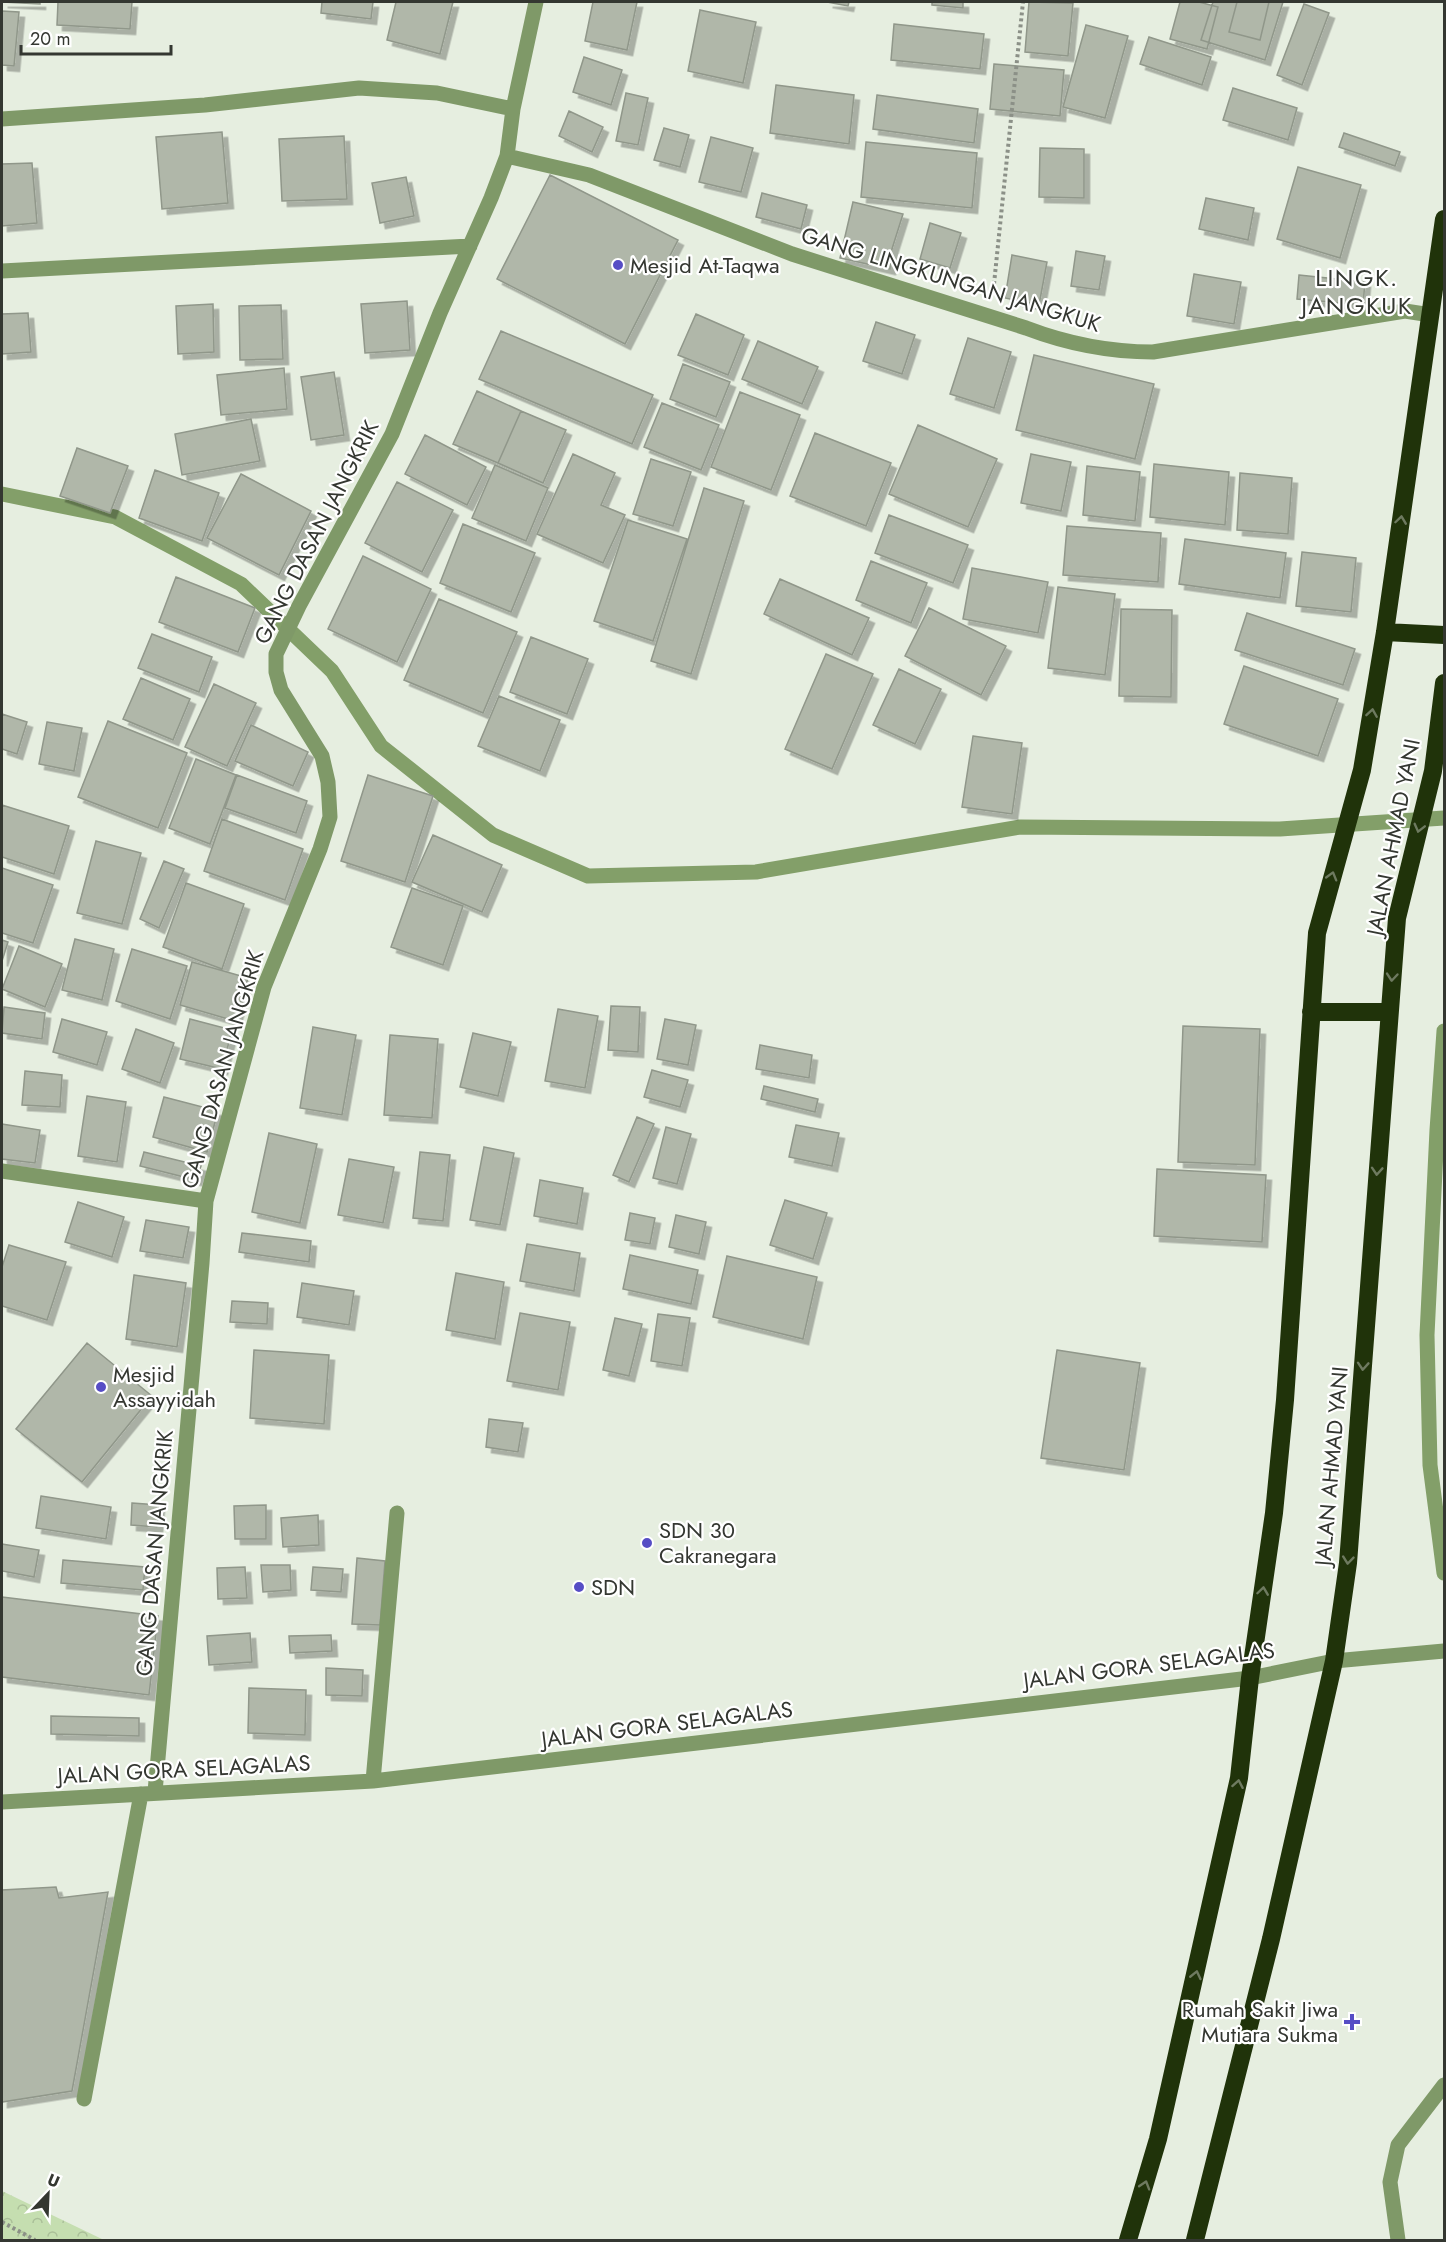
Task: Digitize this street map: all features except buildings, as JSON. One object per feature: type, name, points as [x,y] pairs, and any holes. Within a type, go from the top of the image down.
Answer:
[{"type":"highway","points":[[1128,2241],[1158,2139],[1239,1779],[1250,1678],[1274,1513],[1285,1400],[1317,933],[1362,770],[1385,632],[1444,219]]},
{"type":"highway","points":[[1385,632],[1444,635]]},
{"type":"highway","name":"JALAN AHMAD YANI","points":[[1195,2241],[1271,1939],[1334,1661],[1348,1563],[1397,918],[1433,771],[1444,683]]},
{"type":"highway","points":[[1311,1012],[1389,1012]]},
{"type":"street","name":"GANG DASAN JANGKRIK","points":[[84,2098],[148,1793],[206,1202],[264,987],[320,849],[330,817],[328,782],[322,756],[281,690],[276,672],[276,654],[298,606],[392,434],[440,313],[507,156],[513,109],[536,2]]},
{"type":"street","points":[[2,119],[205,105],[359,88],[437,93],[513,109]]},
{"type":"street","name":"GANG LINGKUNGAN JANGKUK","points":[[507,156],[589,175],[792,255],[1056,340],[1088,347],[1121,352],[1153,352],[1405,311],[1431,315]]},
{"type":"street","points":[[2,271],[470,246]]},
{"type":"street","points":[[2,1171],[206,1202]]},
{"type":"street","points":[[373,1781],[397,1513]]},
{"type":"street","name":"JALAN GORA SELAGALAS","points":[[2,1802],[373,1781],[1250,1678],[1334,1661],[1444,1651]]},
{"type":"street","points":[[1398,2241],[1390,2182],[1398,2145],[1438,2102],[1444,2085]]},
{"type":"path","points":[[990,317],[1023,2]]},
{"type":"path","points":[[2,2222],[35,2241]]},
{"type":"green space","points":[[2,2191],[104,2240],[2,2240]]},
{"type":"waterway","points":[[2,494],[115,517],[241,584],[332,671],[381,746],[493,835],[588,876],[756,872],[1020,827],[1280,829],[1444,818]]},
{"type":"waterway","points":[[1444,1031],[1427,1335],[1430,1465],[1444,1573]]},
{"type":"place","name":"Mesjid At-Taqwa","points":[[618,265]]},
{"type":"place","name":"Mesjid Assayyidah","points":[[101,1387]]},
{"type":"place","name":"SDN 30 Cakranegara","points":[[647,1543]]},
{"type":"place","name":"SDN","points":[[579,1587]]},
{"type":"place","name":"Rumah Sakit Jiwa Mutiara Sukma","points":[[1352,2022]]},
{"type":"district","name":"LINGK. JANGKUK","points":[[1357,291]]}]
